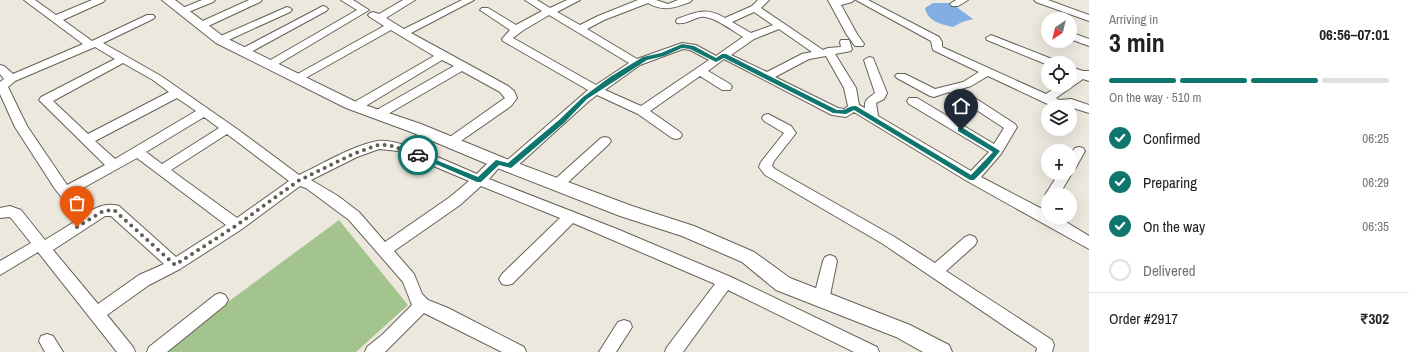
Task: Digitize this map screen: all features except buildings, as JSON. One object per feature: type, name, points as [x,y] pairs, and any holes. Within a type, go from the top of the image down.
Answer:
[{"type":"street","points":[[29,0],[93,44],[123,59],[177,92],[298,181],[311,185],[354,216],[409,278],[416,298],[422,304],[518,352]]},
{"type":"street","points":[[56,19],[100,0]]},
{"type":"street","points":[[168,0],[220,40],[245,51],[355,107],[451,142],[570,218],[612,233],[726,282],[871,352]]},
{"type":"street","points":[[184,11],[210,0]]},
{"type":"street","points":[[200,26],[257,0]]},
{"type":"street","points":[[346,0],[442,56],[504,88],[510,94],[511,98],[507,103],[451,142]]},
{"type":"street","points":[[379,18],[408,0]]},
{"type":"street","points":[[404,34],[469,0]]},
{"type":"street","points":[[530,0],[636,64]]},
{"type":"street","points":[[575,0],[550,11],[517,30],[508,36],[507,39],[596,90],[642,111],[676,135]]},
{"type":"street","points":[[580,29],[602,18],[648,0],[660,7],[666,8],[687,0]]},
{"type":"street","points":[[724,22],[755,8],[764,0]]},
{"type":"street","points":[[834,0],[840,2],[849,0]]},
{"type":"street","points":[[834,0],[852,35],[859,44]]},
{"type":"street","points":[[861,0],[935,39],[937,42],[937,48],[941,50],[1058,104],[1071,102],[1089,109]]},
{"type":"street","points":[[1039,0],[1089,18]]},
{"type":"street","points":[[755,8],[825,52],[844,76],[850,88],[854,107],[972,178],[1089,242]]},
{"type":"street","points":[[245,51],[323,9]]},
{"type":"street","points":[[220,40],[287,10]]},
{"type":"street","points":[[271,64],[364,10]]},
{"type":"street","points":[[484,10],[517,30]]},
{"type":"street","points":[[681,22],[705,13],[716,16],[750,37]]},
{"type":"street","points":[[88,220],[65,192],[18,123],[2,86],[11,80],[150,17]]},
{"type":"street","points":[[642,111],[750,37],[781,25]]},
{"type":"street","points":[[298,78],[391,26]]},
{"type":"street","points":[[991,38],[1041,58]]},
{"type":"street","points":[[1077,38],[1089,43]]},
{"type":"street","points":[[766,77],[806,56],[847,49],[845,42]]},
{"type":"street","points":[[384,250],[455,201],[493,170],[562,121],[585,98],[596,90],[645,58],[662,54],[682,46],[692,47],[766,77],[836,112],[846,112],[854,107]]},
{"type":"street","points":[[355,107],[442,56]]},
{"type":"street","points":[[114,166],[45,100],[123,59]]},
{"type":"street","points":[[869,60],[881,93],[880,96],[872,100],[870,103],[872,118]]},
{"type":"street","points":[[377,115],[462,66]]},
{"type":"street","points":[[0,68],[11,80]]},
{"type":"street","points":[[700,71],[726,87]]},
{"type":"street","points":[[901,76],[929,91],[940,92],[967,84],[988,71]]},
{"type":"street","points":[[1077,72],[1087,76]]},
{"type":"street","points":[[1077,80],[1087,76]]},
{"type":"street","points":[[952,89],[1011,127],[997,151],[985,166],[972,178]]},
{"type":"street","points":[[86,140],[177,92]]},
{"type":"street","points":[[1047,99],[1057,92]]},
{"type":"street","points":[[913,101],[997,151]]},
{"type":"street","points":[[65,192],[114,166],[203,112]]},
{"type":"street","points":[[768,118],[787,129],[790,133],[767,159],[765,167],[770,172],[872,230],[936,271],[1046,345],[1044,352]]},
{"type":"street","points":[[162,170],[227,128]]},
{"type":"street","points":[[558,184],[605,141]]},
{"type":"street","points":[[97,313],[144,280],[175,265],[237,225],[298,181],[353,154],[378,145],[389,145],[558,184],[626,211],[688,232],[748,257],[783,284],[903,331],[942,352]]},
{"type":"street","points":[[137,152],[237,225]]},
{"type":"street","points":[[0,269],[103,211],[114,210],[175,265]]},
{"type":"street","points":[[0,213],[10,211],[16,214],[127,352]]},
{"type":"street","points":[[507,279],[570,218]]},
{"type":"street","points":[[936,271],[970,240]]},
{"type":"street","points":[[822,300],[830,261]]},
{"type":"street","points":[[673,352],[726,282]]},
{"type":"street","points":[[155,352],[220,300]]},
{"type":"street","points":[[373,352],[389,339],[422,304]]},
{"type":"street","points":[[607,352],[624,327]]},
{"type":"green space","points":[[339,220],[408,305],[356,352],[160,352]]},
{"type":"water","points":[[933,3],[951,3],[973,19],[962,22],[953,27],[936,22],[929,16],[925,8]]},
{"type":"way so far","points":[[77,227],[103,211],[114,210],[175,265],[237,225],[298,181],[353,154],[378,145],[389,145],[418,155]]},
{"type":"route","points":[[418,155],[479,180],[498,162],[509,166],[562,121],[585,98],[612,79],[645,58],[662,54],[682,46],[692,47],[716,60],[724,55],[805,98],[836,112],[846,112],[854,107],[972,178],[985,166],[997,151],[961,130]]}]
